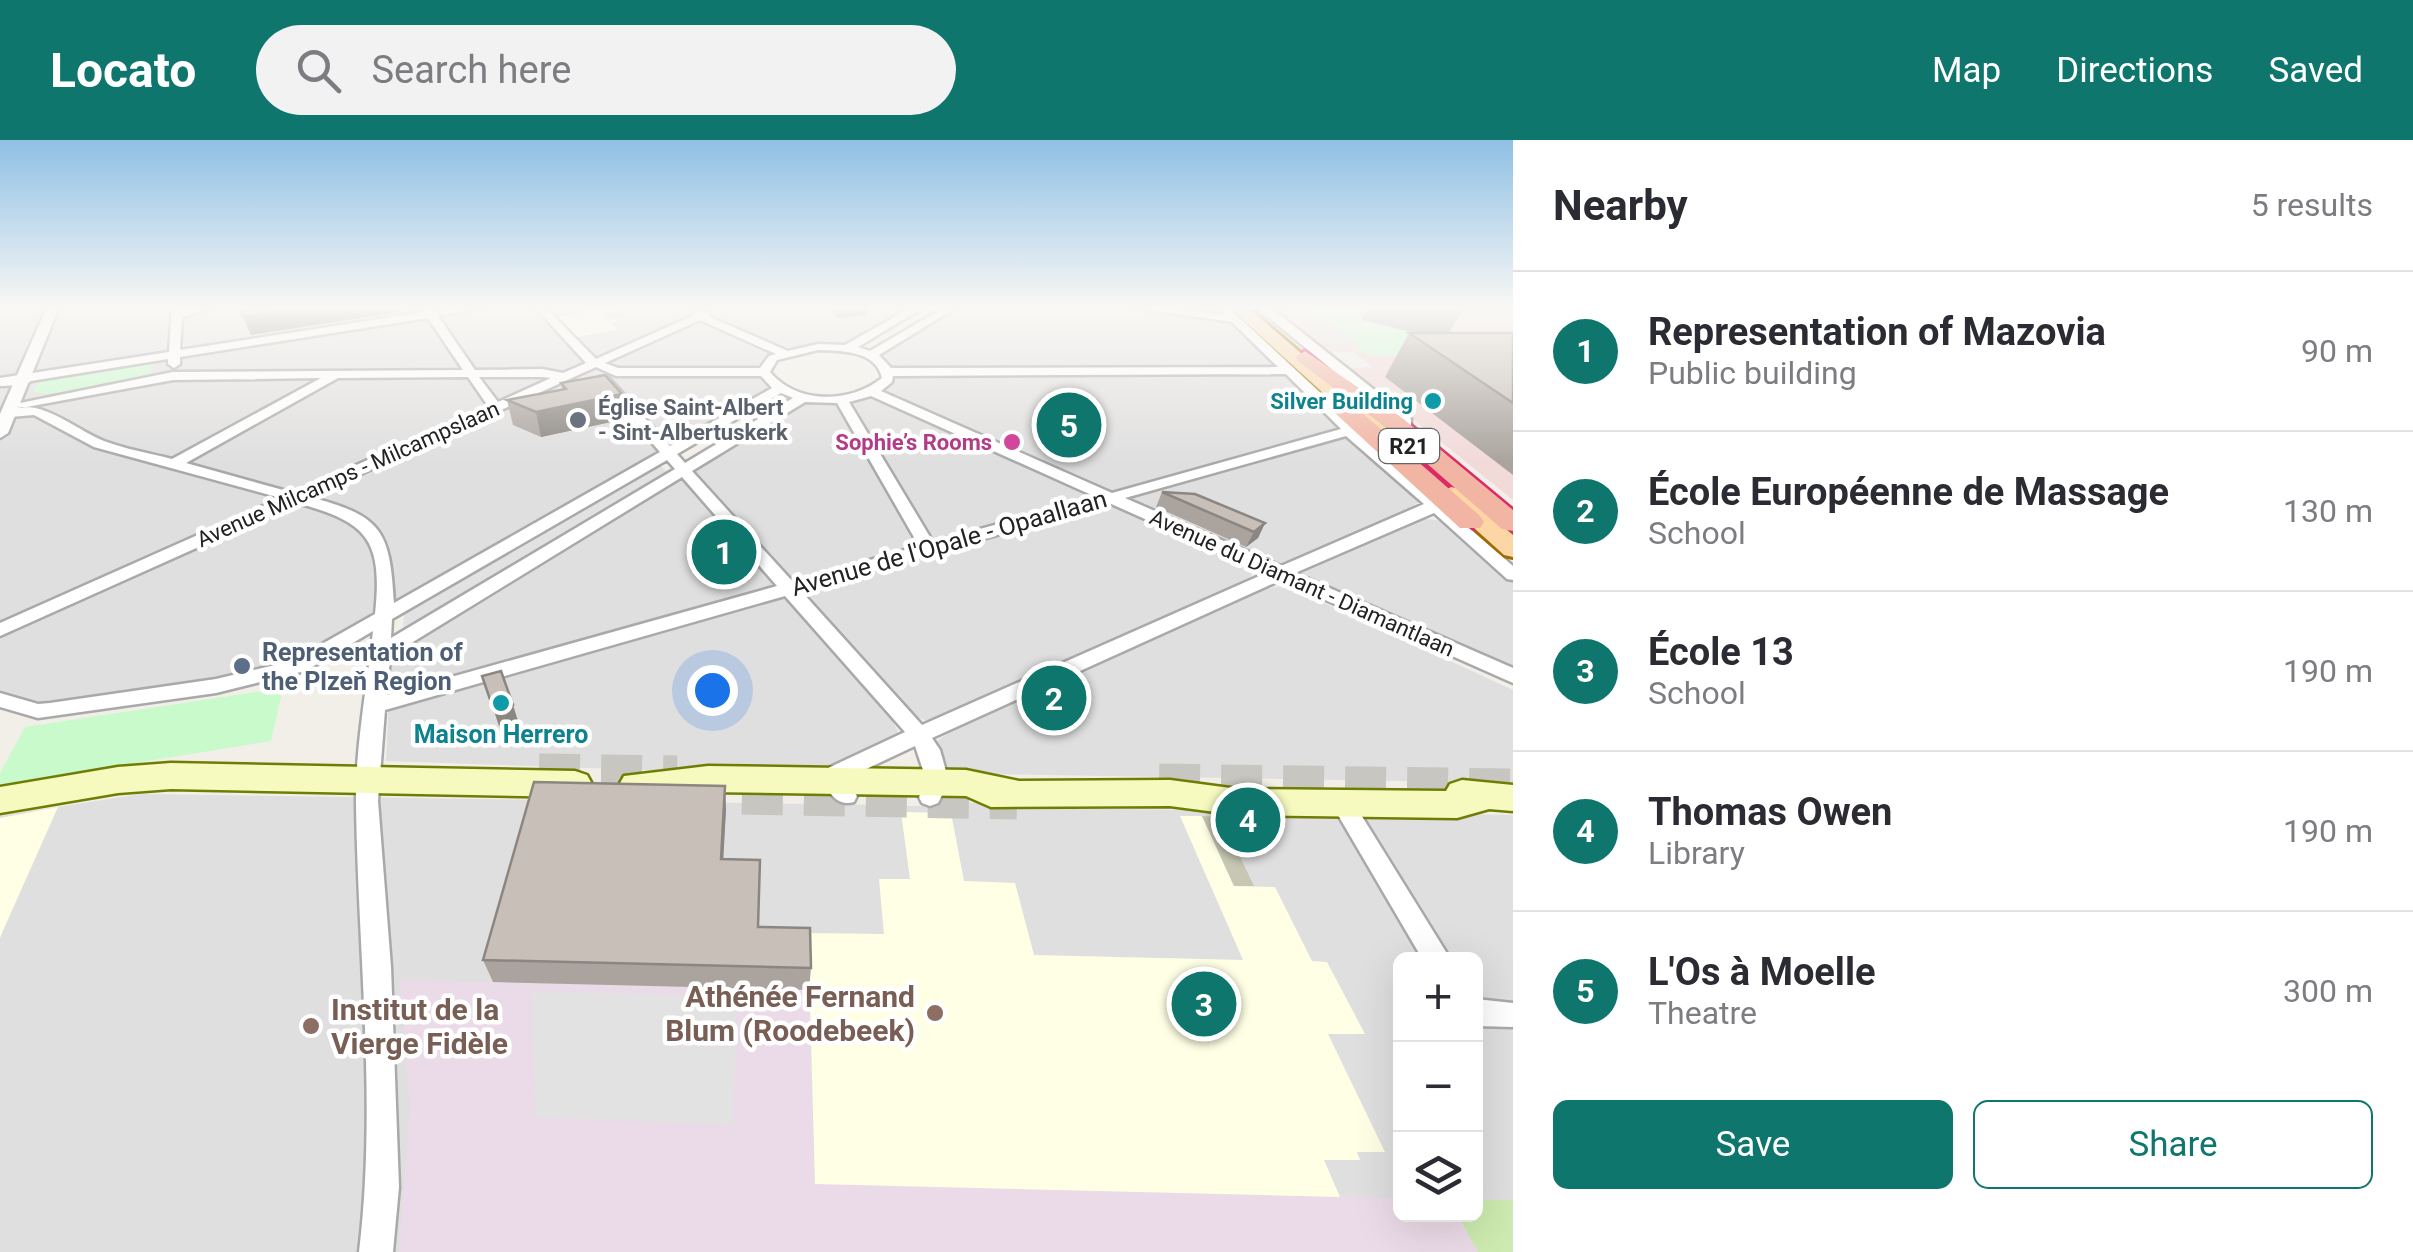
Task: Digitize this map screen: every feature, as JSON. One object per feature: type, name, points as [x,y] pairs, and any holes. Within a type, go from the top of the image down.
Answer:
[{"type":"highway","points":[[1297,364],[1393,422],[1513,523]]},
{"type":"highway","points":[[1319,380],[1392,456],[1470,522]]},
{"type":"main road","points":[[1292,359],[1297,364]]},
{"type":"main road","name":"R21","points":[[1295,359],[1513,549]]},
{"type":"main road","points":[[0,800],[148,777],[672,785],[708,794],[840,788],[934,789],[969,797],[1010,791],[1170,793],[1238,802],[1355,796],[1457,805],[1497,798]]},
{"type":"street","points":[[0,433],[33,359]]},
{"type":"street","points":[[0,382],[150,359]]},
{"type":"street","points":[[173,359],[173,376]]},
{"type":"street","points":[[460,359],[470,374],[476,376],[491,404],[498,407]]},
{"type":"street","points":[[590,359],[610,375],[668,453],[918,734],[929,750],[934,789]]},
{"type":"street","name":"Avenue Milcamps - Milcampslaan","points":[[0,630],[603,359]]},
{"type":"street","points":[[764,372],[773,359]]},
{"type":"street","points":[[873,359],[888,372],[1297,364],[1351,431],[1513,574]]},
{"type":"street","points":[[1302,359],[1513,523]]},
{"type":"street","points":[[579,370],[610,375],[764,372],[780,389],[804,397],[841,399],[872,392],[887,382],[888,372]]},
{"type":"street","points":[[12,409],[173,376],[542,373],[563,377]]},
{"type":"street","points":[[174,464],[328,382],[334,375]]},
{"type":"street","points":[[0,700],[38,711],[50,710],[298,666],[780,389]]},
{"type":"street","name":"Avenue du Diamant - Diamantlaan","points":[[872,392],[1513,676]]},
{"type":"street","points":[[382,652],[804,397]]},
{"type":"street","points":[[841,399],[929,549]]},
{"type":"street","points":[[12,409],[36,412],[100,444],[340,510],[369,530],[382,549],[384,617],[367,817],[378,967],[382,1168],[376,1252]]},
{"type":"street","name":"Avenue de l'Opale - Opaallaan","points":[[377,704],[1351,431]]},
{"type":"street","points":[[840,788],[834,775],[847,767],[1426,508],[1439,508]]},
{"type":"street","points":[[1355,796],[1434,952]]},
{"type":"street","points":[[1483,1013],[1509,1014]]},
{"type":"shaded area","points":[[0,359],[27,359],[20,377],[0,378]]},
{"type":"shaded area","points":[[40,359],[124,359],[35,373]]},
{"type":"shaded area","points":[[765,359],[757,366],[756,375],[769,385],[768,390],[287,667],[44,703],[0,690],[0,384],[13,388],[29,381],[155,360]]},
{"type":"shaded area","points":[[883,359],[1269,359],[1418,496],[1419,502],[1405,511],[1443,521],[1513,581],[1513,670],[1300,576],[1300,572],[1283,563],[1276,565],[1247,554],[1237,562],[1253,571],[1250,579],[1266,589],[1285,585],[1513,690],[1513,783],[991,774],[991,778],[944,773],[934,749],[938,740],[949,733],[935,719],[912,715],[893,723],[898,731],[895,740],[861,752],[826,772],[793,775],[386,761],[391,653],[805,401],[848,406],[852,400],[866,397],[887,404],[896,401],[886,390],[903,370],[891,367]]},
{"type":"shaded area","points":[[1362,359],[1513,359],[1513,500],[1350,368],[1372,367]]},
{"type":"shaded area","points":[[659,464],[667,472],[403,630],[404,612]]},
{"type":"shaded area","points":[[141,794],[886,805],[886,801],[902,806],[922,806],[928,802],[984,803],[986,807],[1513,815],[1513,1252],[0,1252],[0,816]]},
{"type":"shaded area","points":[[58,807],[2,933],[0,938],[0,818]]},
{"type":"shaded area","points":[[901,812],[951,813],[964,881],[1015,883],[1034,955],[1243,960],[1180,816],[1202,816],[1234,886],[1275,887],[1312,961],[1327,962],[1365,1034],[1328,1034],[1385,1152],[1357,1152],[1360,1160],[1324,1160],[1340,1197],[815,1184],[808,933],[884,934],[879,879],[910,879]]},
{"type":"shaded area","points":[[1202,816],[1221,817],[1254,886],[1234,886]]},
{"type":"shaded area","points":[[400,980],[809,990],[814,1183],[1393,1198],[1393,1222],[1462,1222],[1478,1252],[399,1252],[410,1107]]},
{"type":"shaded area","points":[[531,991],[737,997],[733,1125],[535,1117]]},
{"type":"green space","points":[[152,363],[150,376],[142,379],[48,394],[34,392],[37,383],[46,379]]},
{"type":"green space","points":[[283,688],[271,741],[0,785],[0,773],[25,727]]},
{"type":"green space","points":[[1483,1200],[1513,1200],[1513,1252],[1478,1252],[1462,1222],[1483,1222]]},
{"type":"building","points":[[1447,359],[1513,359],[1513,403]]},
{"type":"building","points":[[605,375],[622,394],[536,412],[507,400],[566,389],[561,383]]},
{"type":"building","points":[[1162,492],[1195,494],[1265,523],[1254,532]]},
{"type":"building","points":[[501,671],[513,705],[494,711],[482,676]]},
{"type":"building","points":[[534,782],[725,786],[721,859],[760,860],[758,927],[810,928],[811,968],[483,960]]},
{"type":"tunnel","points":[[539,774],[677,776]]},
{"type":"tunnel","points":[[1159,784],[1513,789]]},
{"type":"tunnel","points":[[680,793],[1017,799]]},
{"type":"place","name":"Silver Building","points":[[1433,401]]},
{"type":"place","name":"Église Saint-Albert - Sint-Albertuskerk","points":[[578,420]]},
{"type":"place","name":"L'Os à Moelle","points":[[1069,425]]},
{"type":"place","name":"Sophie’s Rooms","points":[[1012,442]]},
{"type":"place","name":"Representation of Mazovia","points":[[724,552]]},
{"type":"place","name":"Representation of the Plzeň Region","points":[[242,666]]},
{"type":"place","name":"École Européenne de Massage","points":[[1054,698]]},
{"type":"place","name":"Maison Herrero","points":[[501,703]]},
{"type":"place","name":"Thomas Owen","points":[[1248,820]]},
{"type":"place","name":"École 13","points":[[1204,1004]]},
{"type":"place","name":"Athénée Fernand Blum (Roodebeek)","points":[[935,1013]]},
{"type":"place","name":"Institut de la Vierge Fidèle","points":[[311,1026]]}]
